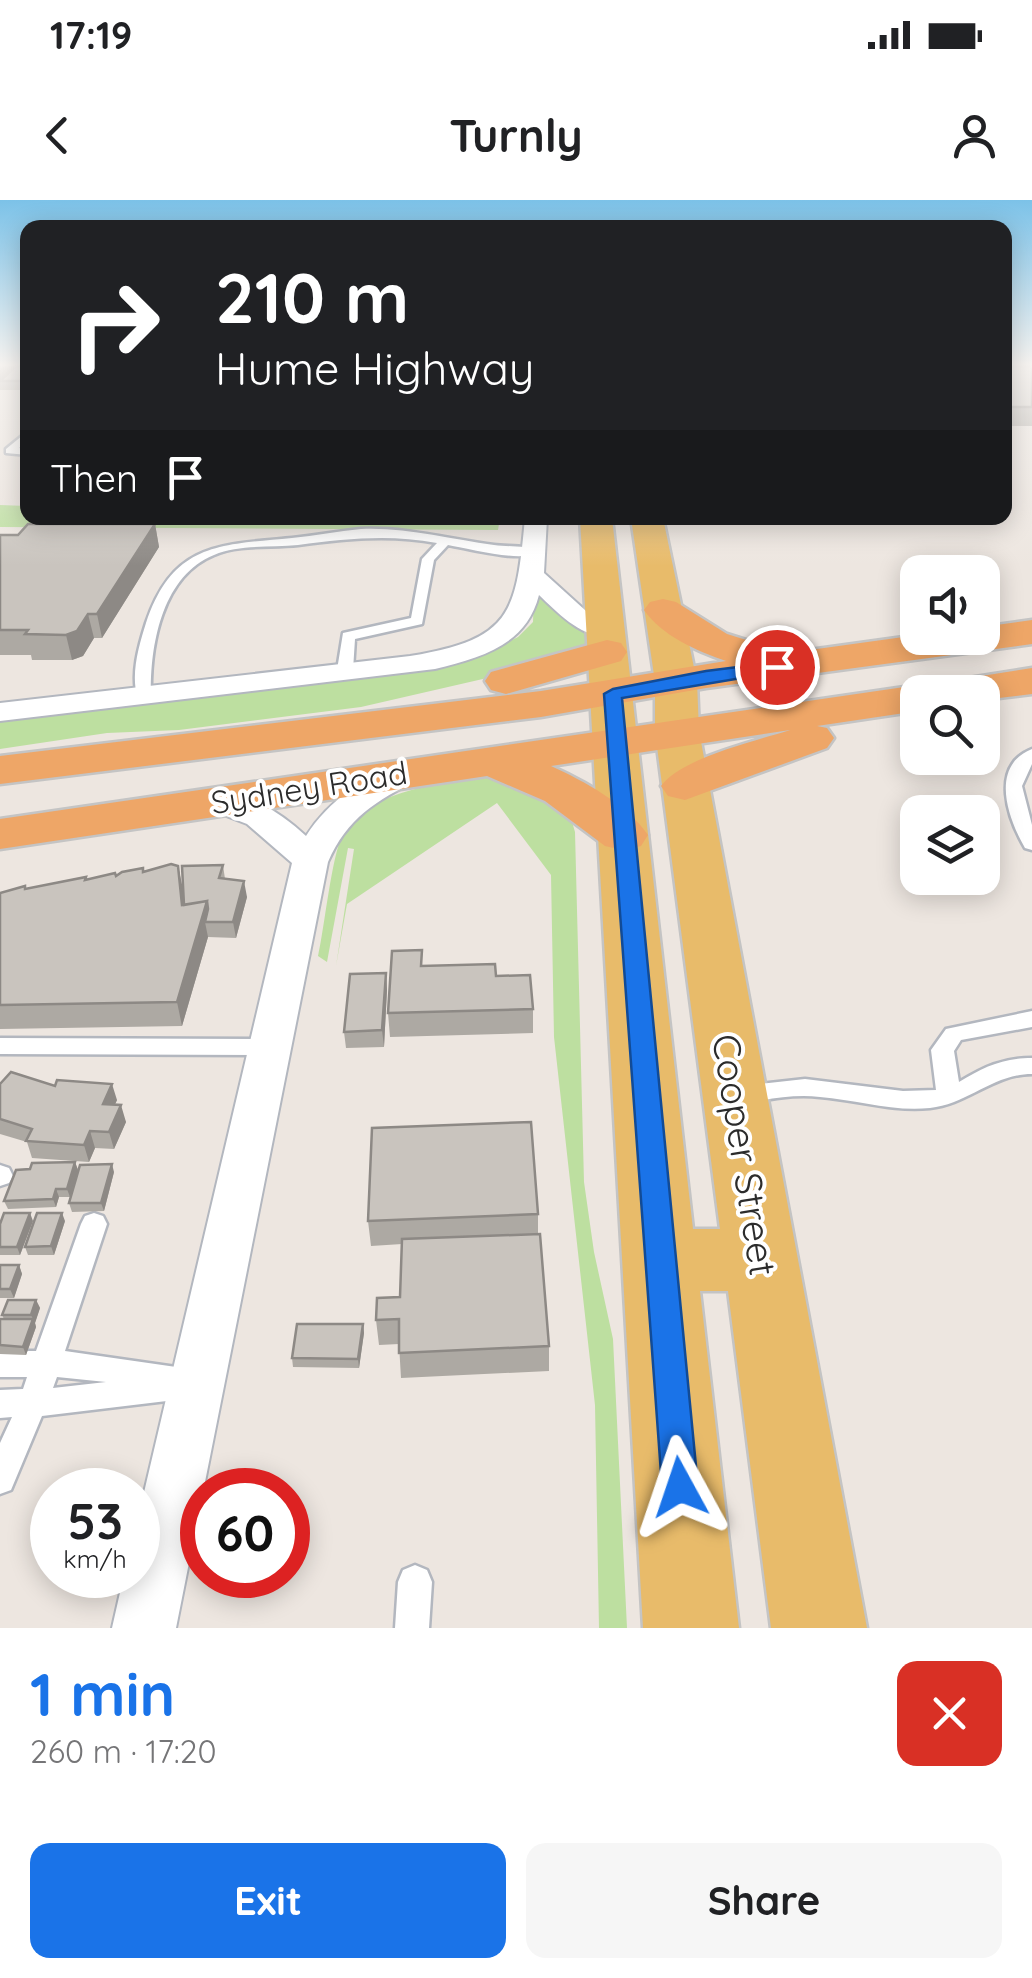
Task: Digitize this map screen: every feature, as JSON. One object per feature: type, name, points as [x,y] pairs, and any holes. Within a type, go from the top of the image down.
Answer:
[{"type":"highway","points":[[663,610],[689,632],[720,645],[757,657],[812,663]]},
{"type":"highway","points":[[615,718],[676,682],[1031,632]]},
{"type":"highway","points":[[370,726],[606,640]]},
{"type":"highway","points":[[1000,685],[1032,681]]},
{"type":"highway","points":[[615,718],[677,731],[900,701]]},
{"type":"highway","points":[[686,786],[726,767],[822,734],[848,708]]},
{"type":"highway","name":"Sydney Road","points":[[0,770],[370,726],[615,718]]},
{"type":"highway","name":"Sydney Road","points":[[0,834],[484,762],[615,718]]},
{"type":"highway","points":[[484,762],[529,770],[551,780],[623,835]]},
{"type":"main road","points":[[597,525],[691,1628]]},
{"type":"main road","name":"Cooper Street","points":[[647,525],[676,682],[677,731],[790,1443],[834,1612]]},
{"type":"main road","points":[[661,1259],[760,1261]]},
{"type":"street","points":[[0,712],[434,658],[486,644],[514,626],[522,614],[533,564],[536,525]]},
{"type":"street","points":[[533,564],[577,617],[606,640]]},
{"type":"street","points":[[144,1628],[310,862],[320,838],[339,812],[408,773]]},
{"type":"street","points":[[220,802],[257,814],[280,827],[310,862]]},
{"type":"lane","points":[[143,695],[141,668],[152,624],[180,570],[206,553],[226,547],[356,532],[400,533],[495,551],[533,564]]},
{"type":"lane","points":[[345,670],[348,636],[417,620],[428,559],[444,542]]},
{"type":"lane","points":[[1032,754],[1014,774],[1012,792],[1032,844]]},
{"type":"lane","points":[[949,1096],[942,1050],[954,1034],[1032,1019]]},
{"type":"lane","points":[[0,1046],[270,1047]]},
{"type":"lane","points":[[735,1096],[788,1088],[824,1088],[881,1099],[949,1096],[1004,1064],[1032,1066]]},
{"type":"lane","points":[[0,1479],[33,1403],[94,1224]]},
{"type":"lane","points":[[0,1364],[74,1364],[197,1383]]},
{"type":"lane","points":[[0,1404],[197,1383]]},
{"type":"lane","points":[[412,1628],[414,1582]]},
{"type":"green space","points":[[0,505],[20,506],[20,525],[499,525],[498,530],[0,527]]},
{"type":"green space","points":[[534,591],[582,628],[588,638],[582,650],[565,660],[361,707],[179,730],[107,733],[0,749],[0,720],[488,652],[518,637],[533,622]]},
{"type":"green space","points":[[500,773],[570,815],[575,832],[584,1182],[613,1339],[627,1628],[599,1628],[595,1405],[554,1037],[551,875],[497,803],[347,904],[336,966],[354,849],[348,848],[327,962],[318,956],[335,859],[343,833],[354,818],[390,797]]},
{"type":"building","points":[[27,525],[154,525],[97,614],[88,614],[77,631],[66,635],[0,630],[0,535],[18,535]]},
{"type":"building","points":[[171,864],[178,866],[182,905],[207,901],[177,1002],[0,1005],[0,893],[86,877],[85,880],[115,873],[116,876],[143,868],[143,872]]},
{"type":"building","points":[[223,865],[219,878],[244,881],[233,922],[205,922],[207,901],[184,905],[182,866]]},
{"type":"building","points":[[422,950],[421,966],[495,964],[496,976],[530,975],[533,1009],[388,1013],[392,951]]},
{"type":"building","points":[[386,973],[382,1030],[344,1032],[350,974]]},
{"type":"building","points":[[11,1072],[55,1086],[57,1080],[112,1084],[103,1104],[121,1105],[109,1132],[90,1131],[84,1145],[26,1141],[32,1129],[0,1119],[0,1084]]},
{"type":"building","points":[[531,1122],[538,1214],[368,1221],[372,1128]]},
{"type":"building","points":[[75,1162],[67,1189],[56,1189],[53,1199],[4,1201],[16,1170],[30,1169],[32,1163]]},
{"type":"building","points":[[112,1164],[101,1203],[69,1203],[80,1165]]},
{"type":"building","points":[[4,1213],[30,1213],[17,1247],[0,1247]]},
{"type":"building","points":[[37,1213],[62,1213],[51,1246],[25,1247]]},
{"type":"building","points":[[540,1234],[549,1346],[399,1353],[399,1319],[376,1320],[377,1298],[400,1297],[402,1239]]},
{"type":"building","points":[[0,1265],[19,1265],[10,1289],[0,1289]]},
{"type":"building","points":[[8,1300],[36,1300],[31,1315],[2,1315]]},
{"type":"building","points":[[0,1319],[33,1319],[23,1347],[0,1345]]},
{"type":"building","points":[[297,1324],[363,1324],[358,1359],[292,1358]]},
{"type":"route","points":[[680,1487],[613,694],[777,667]]}]
